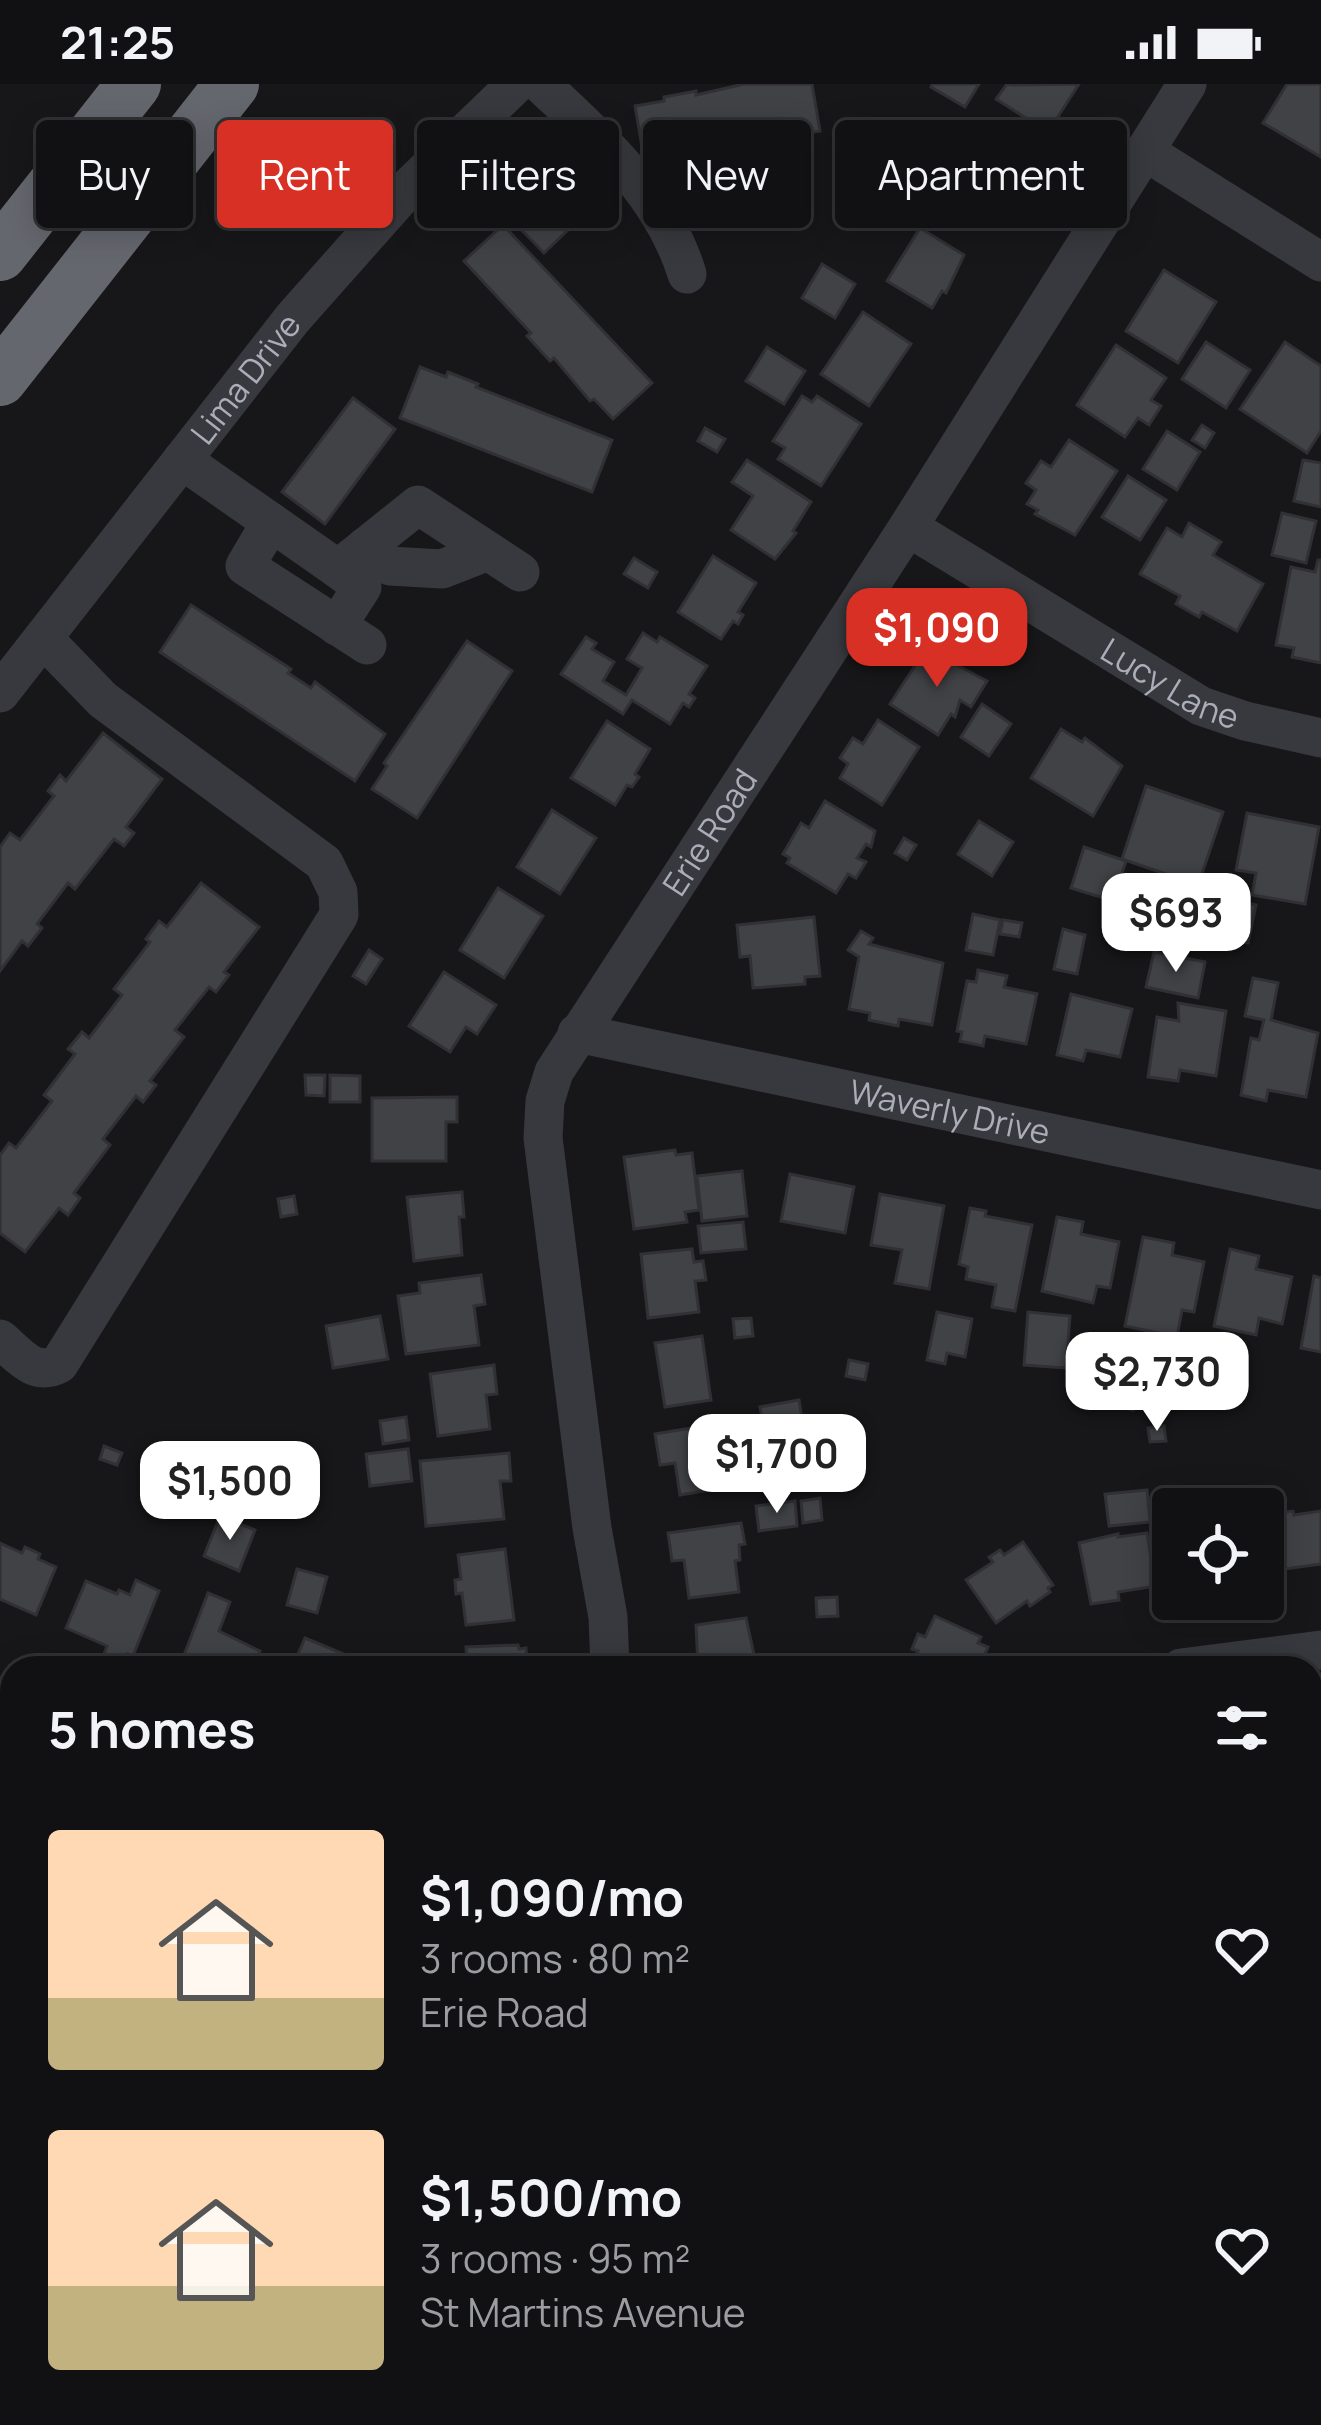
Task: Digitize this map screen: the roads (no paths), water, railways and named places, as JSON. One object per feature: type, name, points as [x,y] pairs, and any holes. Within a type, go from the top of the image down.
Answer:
[{"type":"highway","points":[[0,379],[232,84]]},
{"type":"highway","points":[[0,254],[122,97]]},
{"type":"street","name":"Lima Drive","points":[[0,693],[350,252],[515,84]]},
{"type":"street","points":[[541,84],[643,185],[676,239],[687,274]]},
{"type":"street","name":"Erie Road","points":[[610,1656],[543,1138],[545,1101],[554,1072],[908,527],[1187,84]]},
{"type":"street","points":[[1146,152],[1321,262]]},
{"type":"street","points":[[182,460],[271,522],[352,558],[442,569],[504,561],[418,505],[352,558]]},
{"type":"street","points":[[271,522],[245,566],[352,635],[362,587],[352,558]]},
{"type":"street","name":"Lucy Lane","points":[[908,527],[1201,706],[1245,722],[1321,738]]},
{"type":"street","points":[[0,1339],[35,1369],[48,1370],[59,1364],[339,915],[338,892],[324,862],[103,700],[43,638]]},
{"type":"street","name":"Waverly Drive","points":[[577,1033],[1321,1190]]},
{"type":"street","points":[[1274,1656],[1321,1650]]}]
